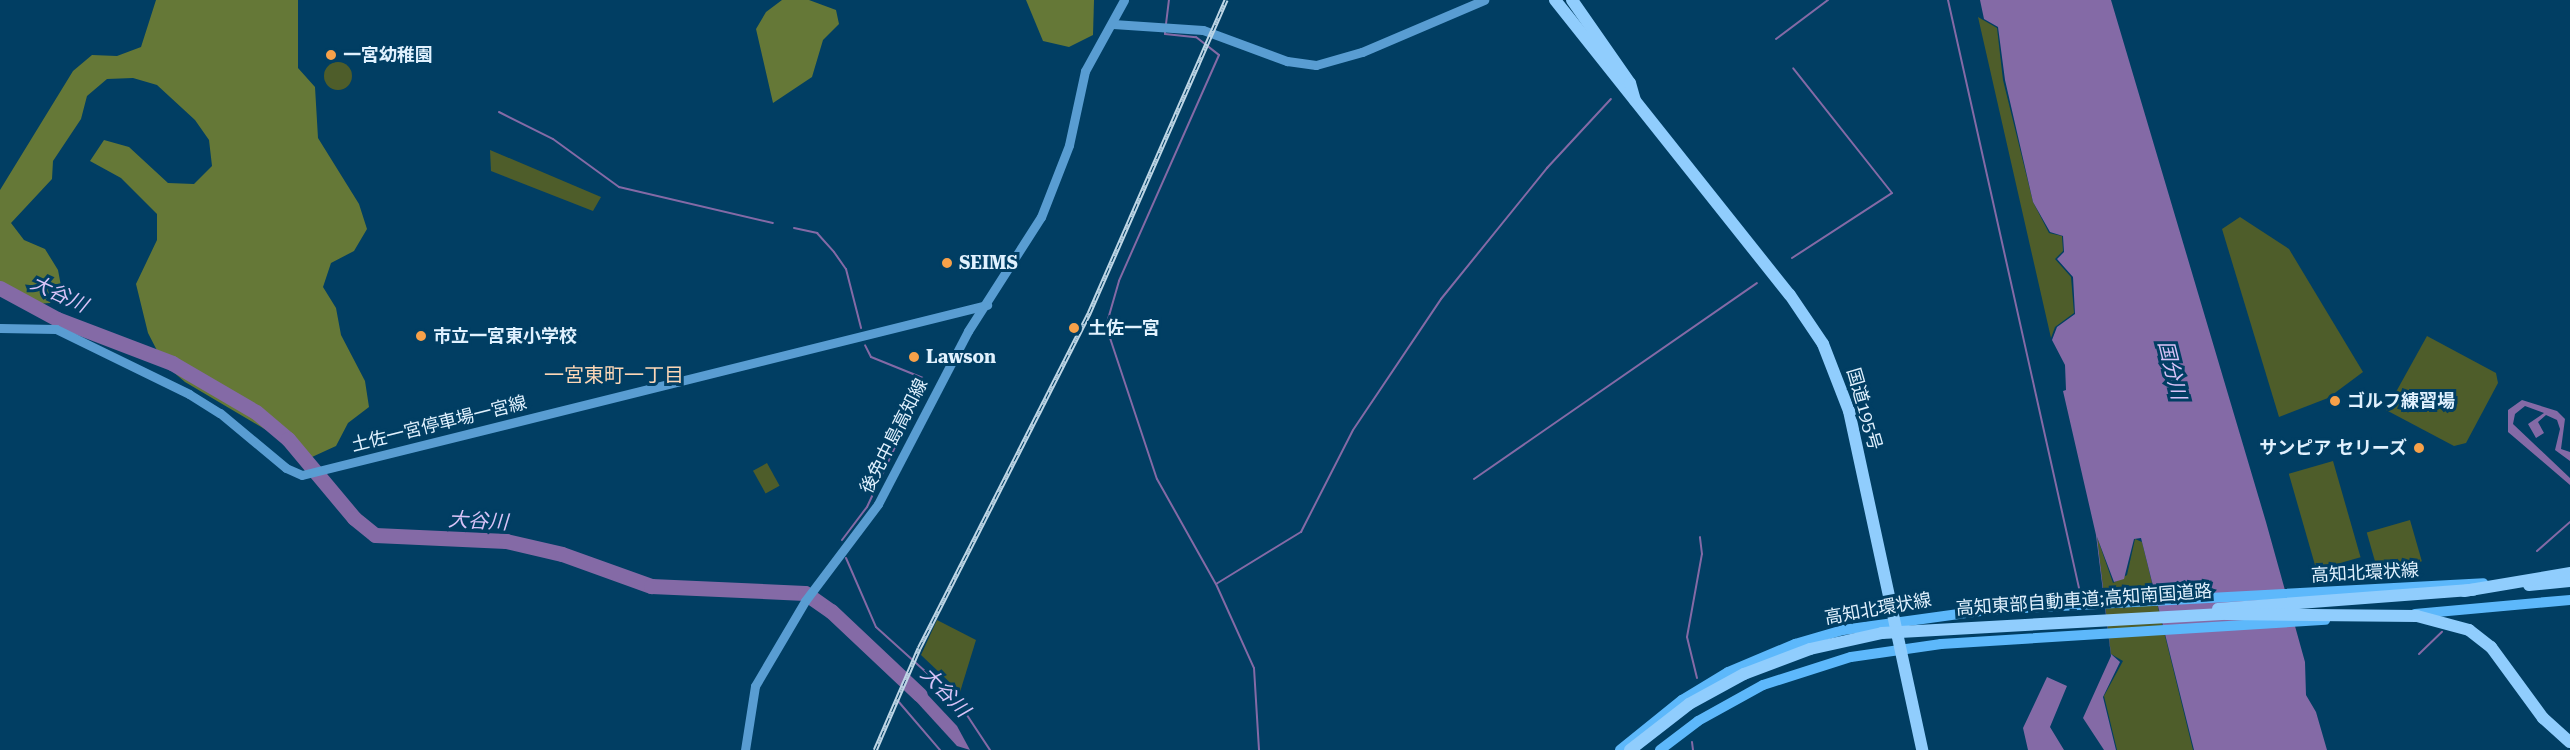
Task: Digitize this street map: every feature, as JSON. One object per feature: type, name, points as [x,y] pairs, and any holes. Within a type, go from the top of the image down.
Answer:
[{"type":"highway","name":"国道195号","points":[[1555,0],[1790,295],[1823,344],[1849,411],[1922,750]]},
{"type":"highway","name":"国道195号","points":[[1572,0],[1630,83],[1635,101]]},
{"type":"highway","points":[[2464,591],[2570,574]]},
{"type":"highway","name":"高知東部自動車道;高知南国道路","points":[[1630,750],[1715,688],[1810,649],[1882,633],[2464,591],[2570,581]]},
{"type":"highway","points":[[2093,619],[2305,614],[2444,620],[2486,642],[2543,718],[2570,742]]},
{"type":"main road","name":"後免中島高知線","points":[[745,750],[755,686],[805,601],[878,504],[938,383],[1054,189],[1085,71],[1113,24],[1124,0]]},
{"type":"main road","points":[[1113,24],[1203,30],[1287,61],[1316,65],[1362,52],[1484,0]]},
{"type":"main road","name":"土佐一宮停車場一宮線","points":[[0,328],[56,328],[189,394],[286,468],[303,475],[987,304]]},
{"type":"main road","name":"高知北環状線","points":[[1620,750],[1682,700],[1748,663],[1817,636],[1894,620],[1988,610],[2100,605],[2570,574]]},
{"type":"main road","points":[[1660,750],[1698,721],[1763,685],[1827,663],[1900,648],[2308,621],[2570,600]]},
{"type":"green space","points":[[156,0],[298,0],[298,68],[315,87],[318,138],[359,204],[367,229],[354,251],[331,263],[323,287],[336,308],[341,335],[365,381],[369,407],[348,423],[336,446],[312,457],[185,382],[164,364],[148,333],[136,284],[157,240],[157,214],[121,178],[90,161],[104,140],[129,147],[168,183],[194,184],[212,166],[209,140],[195,120],[157,85],[133,78],[107,79],[87,96],[81,119],[53,161],[52,179],[11,223],[24,240],[45,249],[58,270],[61,286],[50,303],[24,305],[0,296],[0,190],[73,71],[92,55],[117,56],[141,47]]},
{"type":"green space","points":[[782,0],[809,0],[836,10],[839,24],[823,40],[812,77],[773,103],[756,29],[766,12]]},
{"type":"green space","points":[[1026,0],[1094,0],[1093,35],[1069,47],[1043,41]]},
{"type":"green space","points":[[1978,17],[1997,28],[2003,80],[2033,202],[2049,233],[2062,236],[2063,251],[2055,259],[2071,277],[2074,313],[2055,327],[2051,338]]},
{"type":"green space","points":[[338,62],[348,66],[352,76],[348,86],[338,90],[328,86],[324,76],[328,66]]},
{"type":"green space","points":[[490,150],[601,197],[593,211],[491,171]]},
{"type":"green space","points":[[2240,217],[2289,249],[2363,372],[2328,398],[2279,417],[2222,229]]},
{"type":"green space","points":[[2427,336],[2496,373],[2498,383],[2466,443],[2454,446],[2386,410]]},
{"type":"green space","points":[[2333,461],[2361,557],[2316,570],[2289,474]]},
{"type":"green space","points":[[767,463],[780,486],[766,493],[753,471]]},
{"type":"green space","points":[[2410,520],[2422,561],[2379,574],[2367,532]]},
{"type":"green space","points":[[2097,537],[2113,583],[2127,575],[2135,539],[2142,542],[2193,750],[2117,750],[2104,696],[2123,661],[2111,654]]},
{"type":"green space","points":[[937,620],[976,640],[960,692],[921,655]]},
{"type":"water","name":"国分川","points":[[1980,0],[2111,0],[2266,522],[2305,662],[2306,695],[2316,712],[2327,750],[2194,750],[2141,538],[2134,539],[2124,579],[2114,582],[2097,537],[2111,654],[2120,662],[2103,697],[2116,750],[2104,750],[2083,718],[2111,656],[2096,535],[2063,391],[2066,390],[2065,365],[2052,340],[2057,327],[2075,314],[2073,277],[2057,259],[2064,252],[2063,236],[2050,232],[2033,202],[2005,80],[1998,27],[1984,19]]},
{"type":"water","points":[[2522,400],[2557,411],[2565,419],[2561,449],[2570,452],[2570,461],[2555,450],[2560,429],[2557,420],[2546,415],[2538,422],[2544,433],[2536,438],[2528,424],[2544,413],[2525,406],[2515,414],[2513,424],[2570,478],[2570,485],[2508,432],[2508,410]]},
{"type":"water","points":[[910,676],[957,726],[970,750],[957,746],[904,688]]},
{"type":"water","points":[[2047,677],[2067,686],[2050,727],[2064,750],[2028,750],[2023,728]]},
{"type":"waterway","points":[[1166,24],[1169,0]]},
{"type":"waterway","points":[[1776,39],[1828,0]]},
{"type":"waterway","points":[[1948,0],[2079,588]]},
{"type":"waterway","points":[[1165,30],[1165,34],[1196,37],[1219,55],[1119,281],[1106,326],[1157,479],[1216,584],[1254,668],[1259,750]]},
{"type":"waterway","points":[[1792,258],[1892,193],[1793,68]]},
{"type":"waterway","points":[[1216,584],[1301,532],[1353,430],[1441,299],[1547,168],[1611,99]]},
{"type":"waterway","points":[[499,112],[553,139],[619,187],[773,223]]},
{"type":"waterway","points":[[794,228],[817,233],[846,269],[861,328]]},
{"type":"waterway","points":[[1474,479],[1757,283]]},
{"type":"waterway","name":"大谷川","points":[[0,288],[57,319],[172,363],[256,412],[288,439],[354,518],[375,535],[506,541],[562,554],[651,586],[805,593],[831,611],[920,695]]},
{"type":"waterway","points":[[842,540],[867,507],[925,383],[923,378],[871,357],[865,345]]},
{"type":"waterway","points":[[2537,551],[2570,522]]},
{"type":"waterway","points":[[1697,678],[1687,637],[1702,554],[1700,537]]},
{"type":"waterway","points":[[846,558],[876,627],[957,700],[990,750]]},
{"type":"waterway","points":[[2419,654],[2442,632]]},
{"type":"waterway","points":[[898,701],[940,750]]},
{"type":"waterway","points":[[1692,742],[1693,750]]},
{"type":"railway","points":[[875,750],[919,648],[1089,313],[1226,0]]},
{"type":"place","name":"一宮幼稚園","points":[[331,55]]},
{"type":"place","name":"SEIMS","points":[[947,263]]},
{"type":"place","name":"土佐一宮","points":[[1074,328]]},
{"type":"place","name":"市立一宮東小学校","points":[[421,336]]},
{"type":"place","name":"Lawson","points":[[914,357]]},
{"type":"place","name":"ゴルフ練習場","points":[[2335,401]]},
{"type":"place","name":"サンピア セリーズ","points":[[2419,448]]},
{"type":"district","name":"一宮東町一丁目","points":[[614,375]]}]
